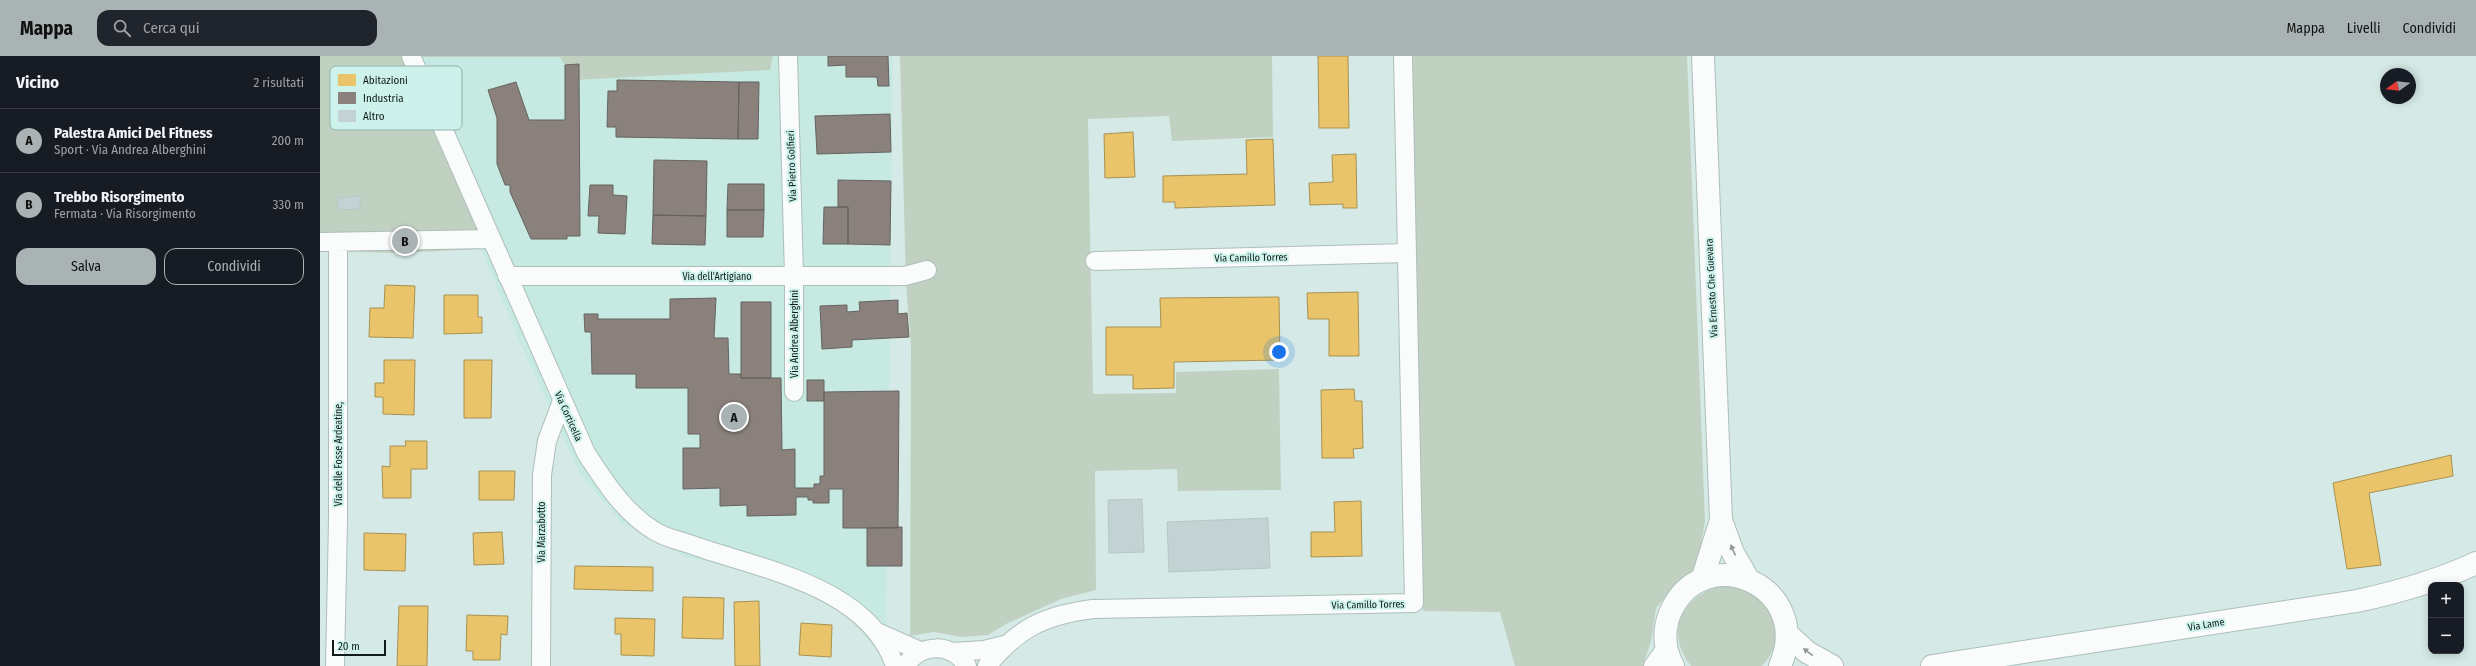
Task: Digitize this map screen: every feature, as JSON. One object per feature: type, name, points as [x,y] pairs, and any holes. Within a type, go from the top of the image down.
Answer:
[{"type":"street","name":"Via Corticella","points":[[411,56],[415,66]]},
{"type":"street","name":"Via Pietro Golfieri","points":[[788,56],[794,276]]},
{"type":"street","name":"Via Camillo Torres","points":[[987,666],[1004,645],[1034,624],[1056,615],[1093,608],[1414,603],[1403,56]]},
{"type":"street","name":"Via Ernesto Che Guevara","points":[[1703,56],[1721,520],[1733,553],[1748,579]]},
{"type":"street","name":"Via Corticella","points":[[443,130],[586,453],[610,490],[630,512],[654,531],[791,577],[836,597],[877,632],[920,651]]},
{"type":"street","points":[[320,242],[490,239]]},
{"type":"street","name":"Via delle Fosse Ardeatine,","points":[[335,666],[338,520],[338,242]]},
{"type":"street","name":"Via Camillo Torres","points":[[1095,261],[1407,253]]},
{"type":"street","name":"Via dell'Artigiano","points":[[507,276],[904,276],[927,270]]},
{"type":"street","name":"Via Andrea Alberghini","points":[[794,276],[794,392]]},
{"type":"street","name":"Via Marzabotto","points":[[541,666],[542,475],[547,442],[562,401]]},
{"type":"street","name":"Via Ernesto Che Guevara","points":[[1702,580],[1721,520]]},
{"type":"street","name":"Via Lame","points":[[1932,666],[2357,601],[2403,590],[2453,574],[2476,564]]},
{"type":"street","points":[[1653,666],[1670,657],[1666,626],[1675,603],[1690,587],[1702,580],[1728,575],[1748,579],[1760,585],[1774,598],[1785,619],[1788,634],[1785,653],[1780,666]]},
{"type":"street","name":"Via Corticella","points":[[877,632],[895,666]]},
{"type":"street","points":[[1788,634],[1807,652],[1832,666]]},
{"type":"street","name":"Via Camillo Torres","points":[[952,652],[984,650],[1004,645]]},
{"type":"street","points":[[904,666],[910,658],[920,651],[942,648],[952,652],[967,666]]},
{"type":"shaded area","points":[[320,56],[773,56],[770,70],[573,80],[560,57],[407,57],[411,66],[330,66],[330,130],[439,130],[478,219],[481,249],[399,253],[320,251]]},
{"type":"shaded area","points":[[773,56],[893,56],[886,660],[841,608],[778,575],[686,557],[621,522],[580,474],[519,341],[481,249],[478,219],[439,130],[462,130],[462,66],[411,66],[407,57],[560,57],[770,70]]},
{"type":"shaded area","points":[[900,56],[1272,56],[1273,137],[1172,141],[1169,116],[1088,119],[1093,394],[1176,393],[1176,372],[1279,369],[1281,490],[1178,491],[1177,469],[1095,471],[1096,590],[1061,599],[1006,624],[988,635],[962,637],[934,632],[910,636],[911,345],[906,284]]},
{"type":"shaded area","points":[[1412,56],[1687,56],[1705,521],[1699,557],[1690,576],[1672,588],[1656,608],[1651,641],[1643,666],[1515,666],[1500,612],[1423,611]]},
{"type":"shaded area","points":[[1731,584],[1745,589],[1756,597],[1766,606],[1772,616],[1776,628],[1776,640],[1771,653],[1762,666],[1691,666],[1682,652],[1678,638],[1679,625],[1683,613],[1691,602],[1702,594],[1715,587]]},
{"type":"building: Abitazioni","points":[[1318,56],[1348,56],[1349,128],[1319,128]]},
{"type":"building: Abitazioni","points":[[1133,132],[1135,177],[1105,178],[1104,134]]},
{"type":"building: Abitazioni","points":[[1273,139],[1275,205],[1175,208],[1175,202],[1163,202],[1163,176],[1247,174],[1246,140]]},
{"type":"building: Abitazioni","points":[[1356,154],[1357,208],[1343,208],[1343,204],[1310,205],[1309,183],[1333,182],[1332,155]]},
{"type":"building: Abitazioni","points":[[385,285],[415,286],[413,338],[369,337],[370,308],[384,308]]},
{"type":"building: Abitazioni","points":[[1358,292],[1359,356],[1329,356],[1329,319],[1308,319],[1307,293]]},
{"type":"building: Abitazioni","points":[[444,295],[478,295],[478,317],[482,317],[482,333],[444,334]]},
{"type":"building: Abitazioni","points":[[1279,297],[1280,360],[1174,362],[1174,388],[1133,389],[1133,375],[1106,375],[1106,327],[1161,327],[1160,298]]},
{"type":"building: Abitazioni","points":[[384,360],[415,360],[414,415],[383,414],[383,397],[375,397],[375,383],[384,383]]},
{"type":"building: Abitazioni","points":[[464,360],[492,360],[491,418],[464,418]]},
{"type":"building: Abitazioni","points":[[1354,389],[1355,401],[1362,401],[1363,448],[1353,449],[1354,458],[1322,458],[1321,390]]},
{"type":"building: Abitazioni","points":[[405,441],[427,441],[427,469],[411,469],[411,498],[383,498],[382,466],[390,467],[390,446],[406,446]]},
{"type":"building: Abitazioni","points":[[2451,455],[2453,476],[2369,493],[2381,565],[2347,569],[2333,483]]},
{"type":"building: Abitazioni","points":[[479,471],[515,471],[514,500],[479,500]]},
{"type":"building: Abitazioni","points":[[1361,501],[1362,556],[1311,557],[1311,532],[1335,532],[1334,502]]},
{"type":"building: Abitazioni","points":[[502,532],[504,564],[474,565],[473,533]]},
{"type":"building: Abitazioni","points":[[364,533],[406,534],[405,571],[364,570]]},
{"type":"building: Abitazioni","points":[[575,566],[653,567],[653,591],[574,589]]},
{"type":"building: Abitazioni","points":[[683,597],[724,598],[723,639],[682,638]]},
{"type":"building: Abitazioni","points":[[759,601],[760,666],[735,666],[734,602]]},
{"type":"building: Abitazioni","points":[[399,606],[428,606],[427,666],[397,666]]},
{"type":"building: Abitazioni","points":[[467,615],[508,616],[507,635],[501,634],[500,660],[473,660],[473,651],[466,651]]},
{"type":"building: Abitazioni","points":[[615,618],[655,619],[654,656],[621,655],[621,634],[615,634]]},
{"type":"building: Abitazioni","points":[[801,623],[832,625],[831,657],[799,655]]},
{"type":"building: Industria","points":[[828,56],[888,56],[889,86],[878,86],[877,77],[846,77],[846,65],[828,66]]},
{"type":"building: Industria","points":[[579,64],[580,236],[567,236],[567,239],[531,239],[510,192],[510,185],[505,185],[497,164],[497,118],[488,90],[516,82],[529,120],[565,120],[565,65]]},
{"type":"building: Industria","points":[[617,80],[739,82],[738,139],[616,137],[616,127],[607,127],[608,91],[617,91]]},
{"type":"building: Industria","points":[[739,82],[759,82],[758,139],[738,139]]},
{"type":"building: Industria","points":[[890,114],[891,152],[817,154],[815,116]]},
{"type":"building: Industria","points":[[654,160],[707,161],[706,216],[653,215]]},
{"type":"building: Industria","points":[[838,180],[891,181],[890,245],[848,244],[848,207],[838,207]]},
{"type":"building: Industria","points":[[728,184],[764,184],[764,210],[727,210]]},
{"type":"building: Industria","points":[[590,185],[613,185],[613,195],[627,196],[625,234],[598,233],[599,216],[588,216]]},
{"type":"building: Industria","points":[[824,207],[848,207],[848,244],[823,244]]},
{"type":"building: Industria","points":[[727,210],[764,210],[763,237],[727,237]]},
{"type":"building: Industria","points":[[653,215],[706,216],[705,245],[652,244]]},
{"type":"building: Industria","points":[[716,298],[714,338],[728,338],[729,374],[741,374],[741,378],[781,378],[782,450],[795,449],[795,488],[814,488],[814,484],[820,484],[820,476],[824,476],[824,392],[899,391],[898,528],[843,528],[843,489],[829,489],[829,503],[813,503],[813,500],[808,500],[808,497],[796,497],[796,515],[747,516],[747,505],[720,506],[720,488],[683,489],[683,448],[700,448],[700,434],[688,434],[688,388],[636,388],[636,374],[592,374],[591,332],[585,332],[584,314],[598,314],[598,319],[670,319],[670,299]]},
{"type":"building: Industria","points":[[898,300],[898,314],[907,313],[909,337],[852,340],[852,347],[822,349],[820,306],[847,305],[847,312],[860,311],[859,302]]},
{"type":"building: Industria","points":[[741,302],[771,302],[771,378],[741,378]]},
{"type":"building: Industria","points":[[807,380],[824,380],[824,401],[807,401]]},
{"type":"building: Industria","points":[[902,527],[902,566],[867,566],[867,528]]},
{"type":"building: Altro","points":[[360,196],[360,209],[338,210],[338,198]]},
{"type":"building: Altro","points":[[1142,499],[1144,552],[1109,553],[1108,500]]},
{"type":"building: Altro","points":[[1268,518],[1270,568],[1169,572],[1167,522]]},
{"type":"place","name":"Trebbo Risorgimento","points":[[405,241]]},
{"type":"place","name":"Palestra Amici Del Fitness","points":[[734,417]]}]
